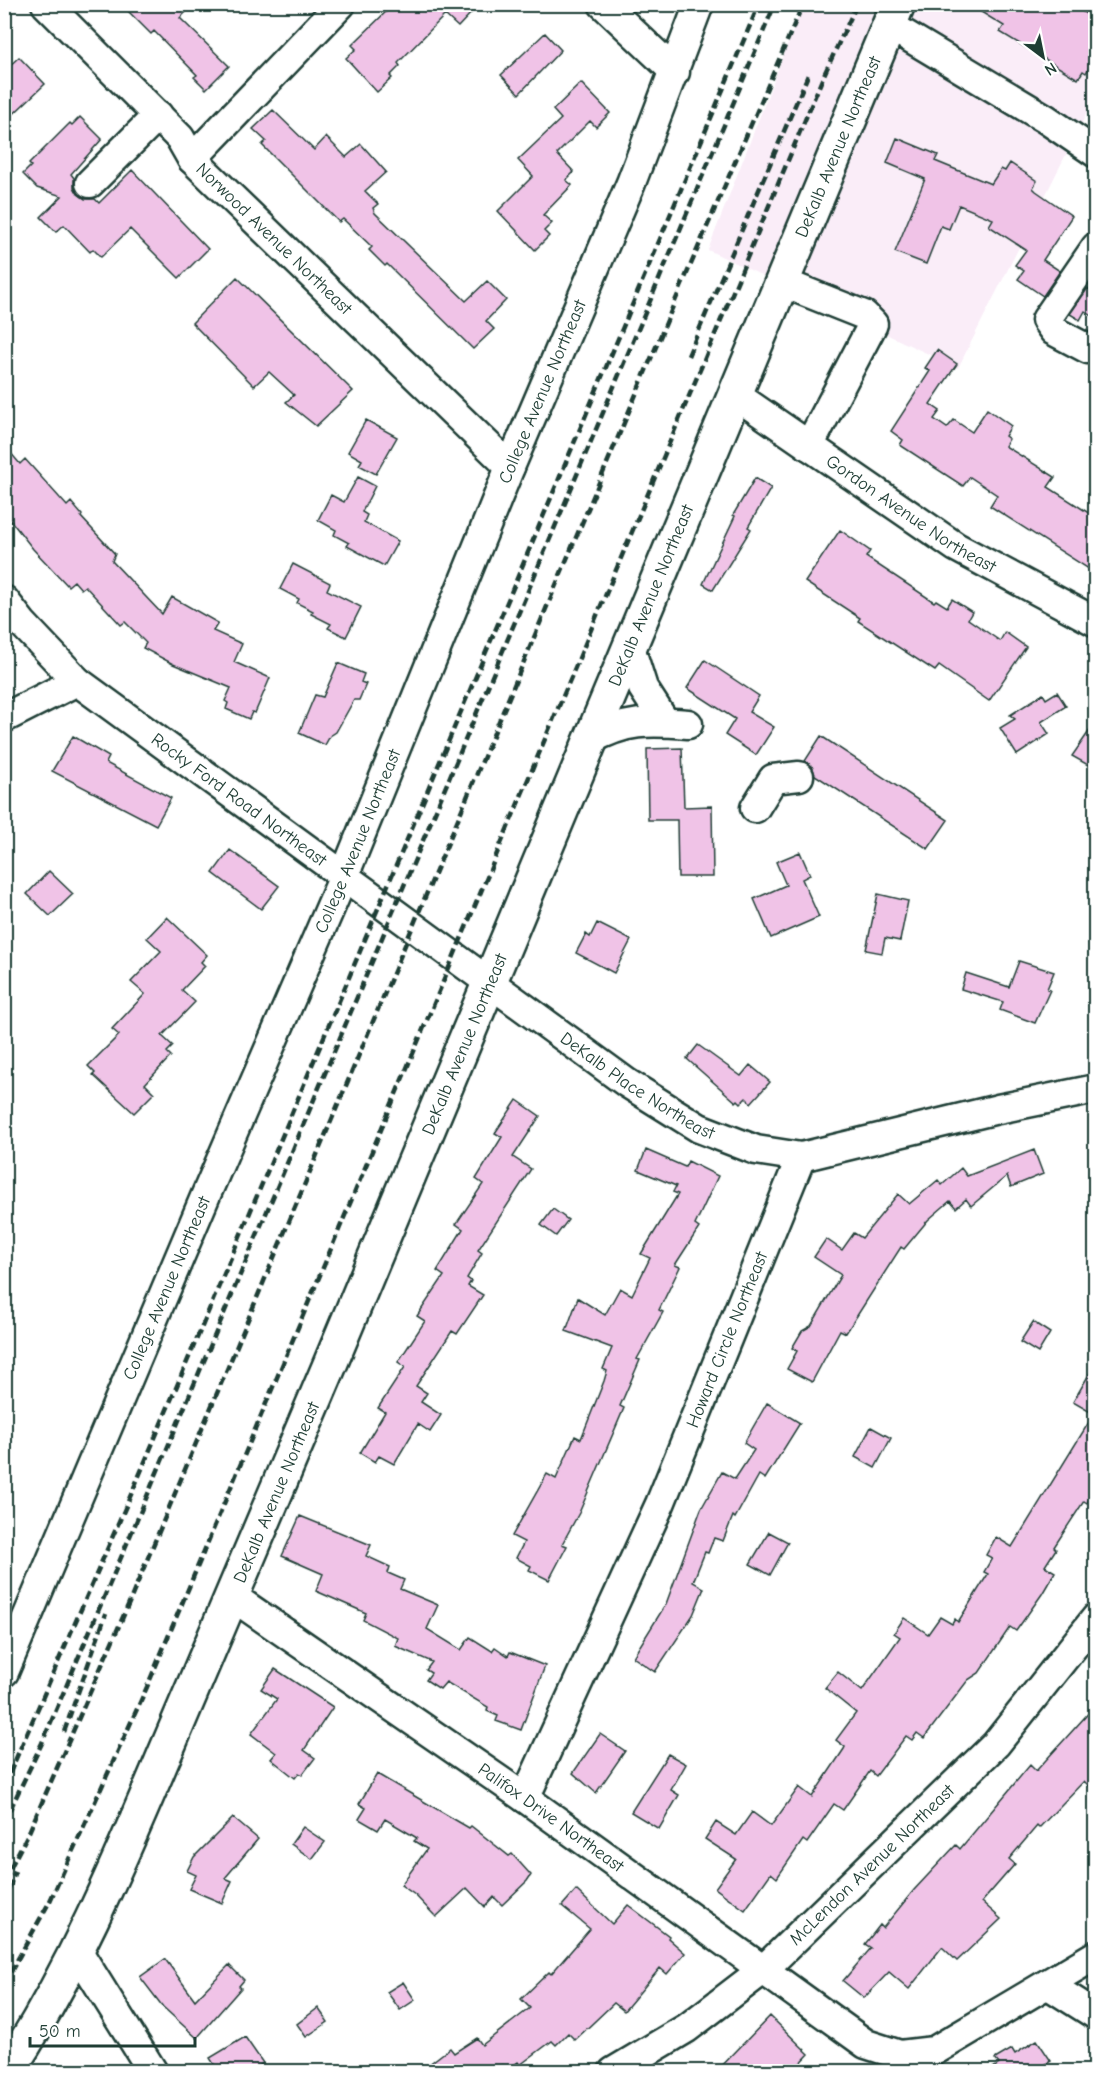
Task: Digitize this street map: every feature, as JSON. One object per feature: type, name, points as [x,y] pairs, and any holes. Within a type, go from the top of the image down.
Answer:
[{"type":"main road","name":"DeKalb Avenue Northeast","points":[[7,2072],[51,2001],[77,1950],[121,1857],[233,1597],[893,15]]},
{"type":"street","name":"Norwood Avenue Northeast","points":[[46,4],[180,138],[192,159],[510,467]]},
{"type":"street","points":[[603,4],[675,72]]},
{"type":"street","name":"College Avenue Northeast","points":[[4,1672],[200,1208],[344,876],[510,467],[631,183],[699,4]]},
{"type":"street","points":[[192,159],[340,5]]},
{"type":"street","points":[[893,15],[1095,153]]},
{"type":"street","points":[[90,183],[158,115]]},
{"type":"street","points":[[1088,349],[1054,331],[1046,320],[1095,247]]},
{"type":"street","points":[[781,282],[864,315],[873,324],[809,446]]},
{"type":"street","name":"Gordon Avenue Northeast","points":[[734,394],[956,547],[1095,622]]},
{"type":"street","name":"Rocky Ford Road Northeast","points":[[4,600],[22,623],[77,681],[490,983]]},
{"type":"street","points":[[590,740],[613,727],[639,721],[677,723],[643,687],[630,644]]},
{"type":"street","points":[[4,718],[77,681]]},
{"type":"street","points":[[755,808],[773,779],[799,776]]},
{"type":"street","name":"DeKalb Place Northeast","points":[[490,983],[627,1083],[699,1128],[756,1150],[801,1157]]},
{"type":"street","points":[[801,1157],[1095,1089]]},
{"type":"street","name":"Howard Circle Northeast","points":[[525,1798],[660,1504],[801,1157]]},
{"type":"street","name":"Palifox Drive Northeast","points":[[233,1597],[525,1798],[866,2044],[900,2055],[933,2051],[1095,1955]]},
{"type":"street","name":"McLendon Avenue Northeast","points":[[613,2072],[687,2028],[764,1969],[996,1744],[1095,1618]]},
{"type":"street","points":[[77,1950],[153,2072]]},
{"type":"street","points":[[1047,1984],[1095,2014]]},
{"type":"shaded area","points":[[803,5],[1095,5],[1095,97],[958,368],[708,250]]},
{"type":"building","points":[[121,4],[194,4],[180,18],[229,66],[206,89],[194,77],[197,75],[154,31],[151,34]]},
{"type":"building","points":[[394,4],[463,4],[472,12],[458,27],[445,15],[398,63],[400,66],[390,76],[392,78],[377,92],[346,58],[356,49],[352,45]]},
{"type":"building","points":[[968,4],[1071,4],[1095,20],[1095,57],[1086,73],[1083,71],[1078,79],[1000,32],[1004,26]]},
{"type":"building","points":[[545,33],[561,50],[519,94],[501,75]]},
{"type":"building","points":[[19,57],[45,84],[4,123],[4,71]]},
{"type":"building","points":[[581,83],[610,113],[596,127],[590,121],[557,154],[574,172],[566,180],[572,185],[543,215],[552,223],[544,231],[549,236],[535,250],[498,211],[533,176],[518,160],[561,119],[553,110]]},
{"type":"building","points":[[273,110],[314,150],[326,137],[346,157],[361,144],[386,172],[365,191],[378,204],[373,208],[375,213],[466,301],[487,281],[506,300],[486,321],[494,329],[473,349],[387,264],[385,266],[369,250],[372,247],[343,219],[339,222],[262,145],[266,141],[253,129]]},
{"type":"building","points":[[80,117],[102,139],[71,174],[78,194],[85,199],[95,199],[99,203],[132,170],[208,249],[179,278],[130,229],[101,257],[93,249],[90,252],[64,225],[56,232],[41,217],[62,196],[37,188],[23,174],[31,166],[29,164],[70,123],[72,125]]},
{"type":"building","points":[[897,138],[938,155],[935,161],[991,184],[1001,169],[1005,171],[1010,163],[1037,181],[1033,188],[1036,191],[1072,216],[1043,260],[1060,271],[1043,296],[1018,279],[1024,271],[1015,265],[1026,250],[989,226],[993,219],[959,205],[949,229],[941,226],[926,264],[895,252],[925,179],[887,163]]},
{"type":"building","points":[[237,277],[353,391],[316,426],[286,402],[294,395],[269,372],[254,386],[192,323]]},
{"type":"building","points":[[1088,288],[1095,293],[1095,318],[1085,311],[1080,320],[1070,314]]},
{"type":"building","points":[[937,350],[957,364],[930,404],[940,411],[934,419],[947,428],[954,420],[972,432],[987,409],[1011,426],[1005,436],[1009,439],[1005,446],[1055,477],[1048,487],[1095,517],[1095,573],[990,506],[997,495],[970,477],[963,486],[900,445],[903,440],[891,431],[930,371],[925,368]]},
{"type":"building","points":[[366,420],[397,437],[376,474],[359,465],[362,460],[348,452]]},
{"type":"building","points":[[4,445],[20,464],[25,459],[67,506],[71,502],[82,515],[81,517],[115,554],[112,561],[162,614],[172,597],[218,623],[213,631],[242,644],[234,662],[270,678],[255,713],[252,712],[249,719],[226,709],[228,703],[225,701],[231,688],[173,664],[143,648],[146,643],[125,622],[121,625],[85,586],[81,589],[74,581],[68,586],[33,549],[4,512]]},
{"type":"building","points":[[358,477],[375,486],[362,512],[367,515],[364,522],[398,541],[384,566],[347,546],[349,543],[334,535],[336,530],[318,520],[331,495],[344,502]]},
{"type":"building","points":[[755,478],[771,488],[748,527],[751,529],[713,590],[703,584],[735,516],[733,515]]},
{"type":"building","points":[[840,530],[870,551],[866,557],[934,602],[936,600],[947,607],[952,599],[972,612],[968,619],[1000,641],[1005,632],[1026,647],[989,701],[939,666],[935,671],[858,621],[860,618],[805,582]]},
{"type":"building","points":[[293,564],[330,583],[327,590],[361,607],[346,637],[328,628],[331,624],[311,614],[313,611],[297,603],[299,599],[280,589]]},
{"type":"building","points":[[705,660],[759,696],[749,712],[774,727],[756,755],[725,735],[735,719],[687,688]]},
{"type":"building","points":[[338,663],[364,674],[361,682],[366,684],[359,700],[354,700],[336,732],[330,736],[325,745],[299,733],[315,695],[323,697]]},
{"type":"building","points":[[1057,692],[1066,706],[1041,722],[1049,734],[1017,755],[1000,728],[1015,719],[1010,715],[1043,694],[1046,699]]},
{"type":"building","points":[[1095,723],[1095,753],[1088,765],[1072,756]]},
{"type":"building","points":[[73,736],[109,757],[106,763],[171,798],[156,825],[52,771]]},
{"type":"building","points":[[821,736],[948,820],[928,849],[815,775],[812,766],[805,761]]},
{"type":"building","points":[[682,748],[684,807],[712,806],[713,877],[678,877],[677,820],[648,820],[647,749]]},
{"type":"building","points":[[230,850],[279,886],[261,909],[213,873]]},
{"type":"building","points":[[800,852],[810,875],[802,879],[819,917],[771,938],[754,899],[786,885],[776,862]]},
{"type":"building","points":[[49,871],[73,894],[50,916],[27,894]]},
{"type":"building","points":[[878,894],[908,901],[900,941],[885,938],[882,953],[866,950]]},
{"type":"building","points":[[167,917],[207,955],[201,962],[205,966],[182,990],[195,1002],[162,1036],[173,1046],[167,1052],[171,1056],[145,1084],[154,1093],[134,1113],[93,1075],[95,1073],[88,1066],[119,1035],[112,1029],[145,994],[131,982],[161,951],[147,938]]},
{"type":"building","points":[[597,923],[631,940],[614,973],[576,953],[586,934],[590,937]]},
{"type":"building","points":[[1019,961],[1054,972],[1047,989],[1050,990],[1035,1023],[1000,1010],[1003,1002],[961,989],[966,973],[1009,987]]},
{"type":"building","points":[[698,1045],[741,1076],[750,1065],[770,1082],[751,1103],[746,1098],[741,1103],[738,1100],[736,1102],[687,1059]]},
{"type":"building","points":[[517,1100],[540,1116],[513,1157],[531,1169],[478,1250],[482,1253],[467,1278],[471,1281],[468,1286],[483,1295],[457,1334],[452,1331],[416,1386],[427,1393],[421,1402],[441,1415],[430,1432],[418,1424],[394,1464],[379,1456],[375,1462],[360,1453],[385,1412],[378,1408],[405,1367],[398,1362],[425,1321],[417,1316],[444,1276],[437,1271],[463,1229],[456,1224],[483,1184],[476,1179],[502,1137],[495,1133]]},
{"type":"building","points":[[646,1150],[685,1167],[688,1161],[718,1176],[695,1225],[699,1228],[675,1265],[680,1267],[659,1310],[663,1312],[637,1359],[640,1360],[620,1406],[624,1408],[579,1513],[562,1544],[567,1546],[549,1580],[529,1570],[531,1566],[516,1558],[524,1542],[512,1536],[547,1474],[556,1479],[575,1436],[581,1439],[607,1371],[603,1369],[612,1348],[566,1331],[578,1298],[605,1315],[620,1288],[632,1295],[650,1258],[641,1254],[678,1194],[673,1192],[676,1186],[638,1170]]},
{"type":"building","points":[[1034,1150],[1043,1174],[1011,1187],[1007,1176],[971,1206],[966,1199],[956,1208],[950,1201],[928,1220],[904,1249],[901,1247],[846,1333],[840,1330],[812,1382],[787,1369],[797,1351],[792,1348],[802,1331],[811,1326],[841,1275],[814,1257],[826,1239],[842,1250],[854,1233],[862,1238],[898,1194],[909,1204],[938,1180],[942,1185],[961,1168],[967,1176]]},
{"type":"building","points":[[553,1209],[568,1220],[556,1236],[541,1225]]},
{"type":"building","points":[[1033,1322],[1050,1333],[1038,1353],[1020,1342]]},
{"type":"building","points":[[1095,1364],[1095,1489],[1087,1503],[1084,1501],[1054,1547],[1056,1549],[1045,1566],[1055,1572],[1042,1594],[1016,1631],[1010,1627],[979,1673],[968,1680],[924,1738],[917,1733],[912,1740],[906,1736],[876,1776],[870,1771],[843,1810],[834,1804],[807,1843],[803,1840],[777,1878],[771,1873],[745,1910],[715,1888],[736,1859],[705,1839],[716,1822],[736,1835],[752,1812],[771,1826],[799,1787],[812,1797],[844,1749],[845,1747],[836,1740],[856,1713],[825,1688],[838,1672],[862,1691],[900,1637],[894,1633],[904,1618],[928,1634],[940,1617],[952,1624],[955,1619],[958,1622],[988,1574],[984,1572],[992,1558],[986,1555],[996,1537],[1012,1547],[1094,1414],[1073,1402]]},
{"type":"building","points":[[767,1403],[800,1423],[765,1479],[759,1475],[735,1518],[733,1516],[723,1541],[714,1538],[708,1553],[705,1552],[693,1582],[704,1588],[693,1615],[655,1672],[633,1657],[666,1604],[701,1509],[722,1472],[735,1479],[754,1450],[744,1443]]},
{"type":"building","points":[[871,1427],[891,1438],[875,1468],[855,1457]]},
{"type":"building","points":[[300,1516],[371,1545],[366,1556],[390,1567],[388,1573],[404,1580],[400,1589],[438,1605],[427,1629],[461,1650],[470,1637],[492,1651],[495,1647],[508,1656],[510,1652],[545,1666],[521,1730],[496,1721],[498,1716],[487,1711],[488,1707],[446,1682],[440,1689],[426,1680],[431,1673],[426,1670],[432,1662],[395,1646],[398,1638],[363,1620],[366,1613],[316,1591],[323,1574],[282,1556]]},
{"type":"building","points":[[769,1532],[788,1542],[770,1575],[750,1564]]},
{"type":"building","points":[[275,1669],[333,1707],[304,1750],[315,1758],[302,1775],[299,1773],[295,1778],[271,1759],[276,1753],[251,1734],[277,1699],[261,1689]]},
{"type":"building","points":[[1095,1706],[1095,1792],[1084,1781],[1039,1828],[1037,1826],[1009,1859],[1015,1864],[982,1902],[1001,1919],[957,1961],[942,1947],[909,1989],[889,1972],[864,1998],[843,1981],[871,1948],[865,1944],[880,1925],[883,1928],[914,1890],[956,1845],[960,1849],[1030,1765],[1036,1771]]},
{"type":"building","points":[[600,1734],[625,1751],[596,1793],[573,1773]]},
{"type":"building","points":[[668,1754],[686,1764],[671,1790],[679,1795],[659,1829],[631,1812]]},
{"type":"building","points":[[377,1774],[469,1828],[471,1826],[509,1856],[512,1854],[531,1875],[527,1881],[502,1905],[494,1897],[485,1907],[467,1888],[436,1917],[415,1895],[401,1885],[427,1849],[414,1841],[417,1838],[385,1819],[378,1830],[359,1819],[366,1808],[359,1804]]},
{"type":"building","points":[[233,1818],[258,1839],[225,1878],[232,1881],[222,1903],[189,1889],[196,1875],[187,1871],[194,1857]]},
{"type":"building","points":[[303,1827],[325,1842],[312,1859],[291,1844]]},
{"type":"building","points":[[576,1890],[612,1924],[628,1905],[669,1936],[668,1938],[685,1953],[667,1974],[660,1968],[624,2011],[614,2003],[575,2040],[568,2033],[556,2045],[552,2041],[520,2065],[518,2062],[507,2070],[503,2065],[493,2072],[419,2072],[450,2048],[454,2053],[477,2038],[482,2045],[530,2008],[521,1999],[549,1972],[551,1974],[590,1929],[562,1906]]},
{"type":"building","points":[[165,1959],[195,2000],[229,1965],[244,1980],[239,1986],[241,1988],[197,2038],[163,2007],[140,1977]]},
{"type":"building","points":[[403,1982],[415,2000],[400,2010],[387,1992]]},
{"type":"building","points":[[318,2008],[328,2022],[306,2037],[297,2024]]},
{"type":"building","points":[[770,2016],[809,2054],[792,2072],[716,2072]]},
{"type":"building","points":[[245,2037],[263,2063],[250,2072],[219,2072],[210,2058]]},
{"type":"building","points":[[1037,2040],[1051,2061],[1034,2072],[987,2072],[999,2064],[995,2059],[1012,2049],[1015,2054]]},
{"type":"railway","points":[[4,1786],[136,1483],[759,4]]},
{"type":"railway","points":[[4,1822],[42,1743],[145,1501],[775,4]]},
{"type":"railway","points":[[4,1880],[29,1832],[129,1603],[676,299],[803,4]]},
{"type":"railway","points":[[4,1984],[50,1901],[147,1687],[823,77],[857,4]]},
{"type":"railway","points":[[688,356],[808,75]]},
{"type":"railway","points":[[64,1732],[106,1614]]},
{"type":"railway","points":[[4,1902],[15,1871]]}]
